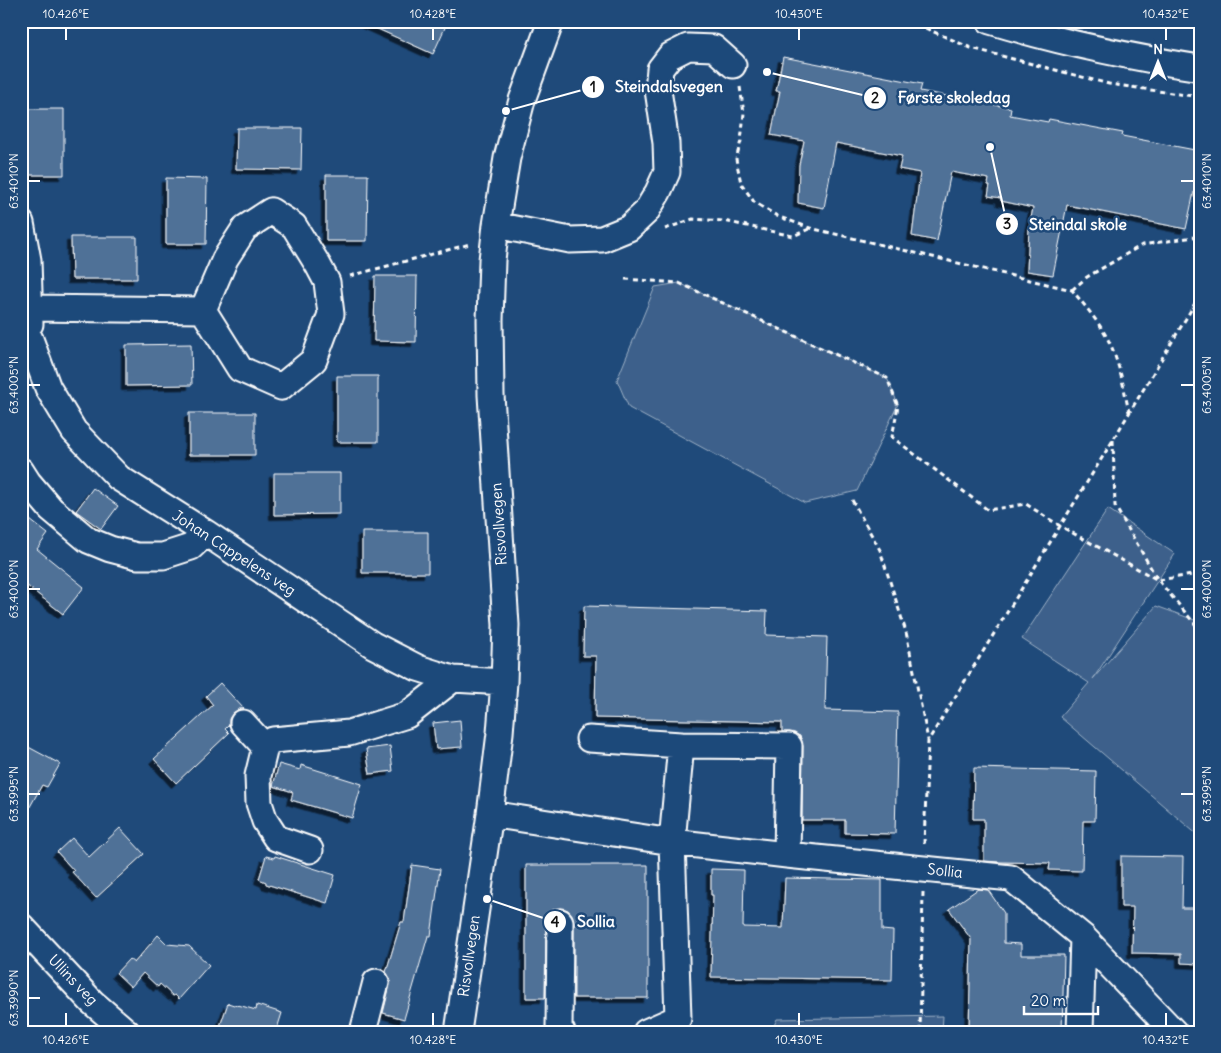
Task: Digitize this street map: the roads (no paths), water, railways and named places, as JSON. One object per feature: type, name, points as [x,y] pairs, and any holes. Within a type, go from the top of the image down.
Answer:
[{"type":"street","name":"Risvollvegen","points":[[458,1032],[490,814],[504,682],[506,625],[490,367],[490,320],[495,232],[507,158],[522,100],[551,21]]},
{"type":"street","points":[[990,21],[1082,46],[1143,59],[1200,68]]},
{"type":"street","points":[[495,232],[570,240],[602,240],[629,228],[646,212],[667,172],[666,142],[658,90],[660,68],[670,56],[688,47],[714,48],[733,65]]},
{"type":"street","points":[[271,211],[294,226],[327,282],[332,314],[314,360],[281,387],[240,369],[203,310],[225,260],[245,228],[271,211]]},
{"type":"street","name":"Johan Cappelens veg","points":[[21,223],[28,260],[29,308],[26,337],[48,388],[74,431],[119,478],[374,645],[418,668],[453,679],[504,682]]},
{"type":"street","points":[[29,308],[203,310]]},
{"type":"street","points":[[21,471],[51,509],[88,540],[110,549],[138,556],[163,556],[191,547],[206,534]]},
{"type":"street","points":[[310,850],[276,838],[265,821],[259,803],[258,776],[265,746],[273,740],[349,733],[407,716],[453,679]]},
{"type":"street","points":[[243,723],[265,746]]},
{"type":"street","points":[[588,739],[681,745],[789,746],[786,855]]},
{"type":"street","points":[[646,1032],[678,1018],[672,842],[681,745]]},
{"type":"street","name":"Sollia","points":[[490,814],[672,842],[1011,878],[1083,937],[1174,1032]]},
{"type":"street","points":[[560,922],[559,1029],[562,1032]]},
{"type":"street","name":"Ullins veg","points":[[21,926],[92,1002],[128,1032]]},
{"type":"street","points":[[1080,1032],[1083,937]]},
{"type":"street","points":[[363,1032],[376,982]]},
{"type":"place","name":"Første skoledag","points":[[767,72]]},
{"type":"place","name":"Steindalsvegen","points":[[506,111]]},
{"type":"place","name":"Steindal skole","points":[[990,147]]},
{"type":"place","name":"Sollia","points":[[487,899]]}]
